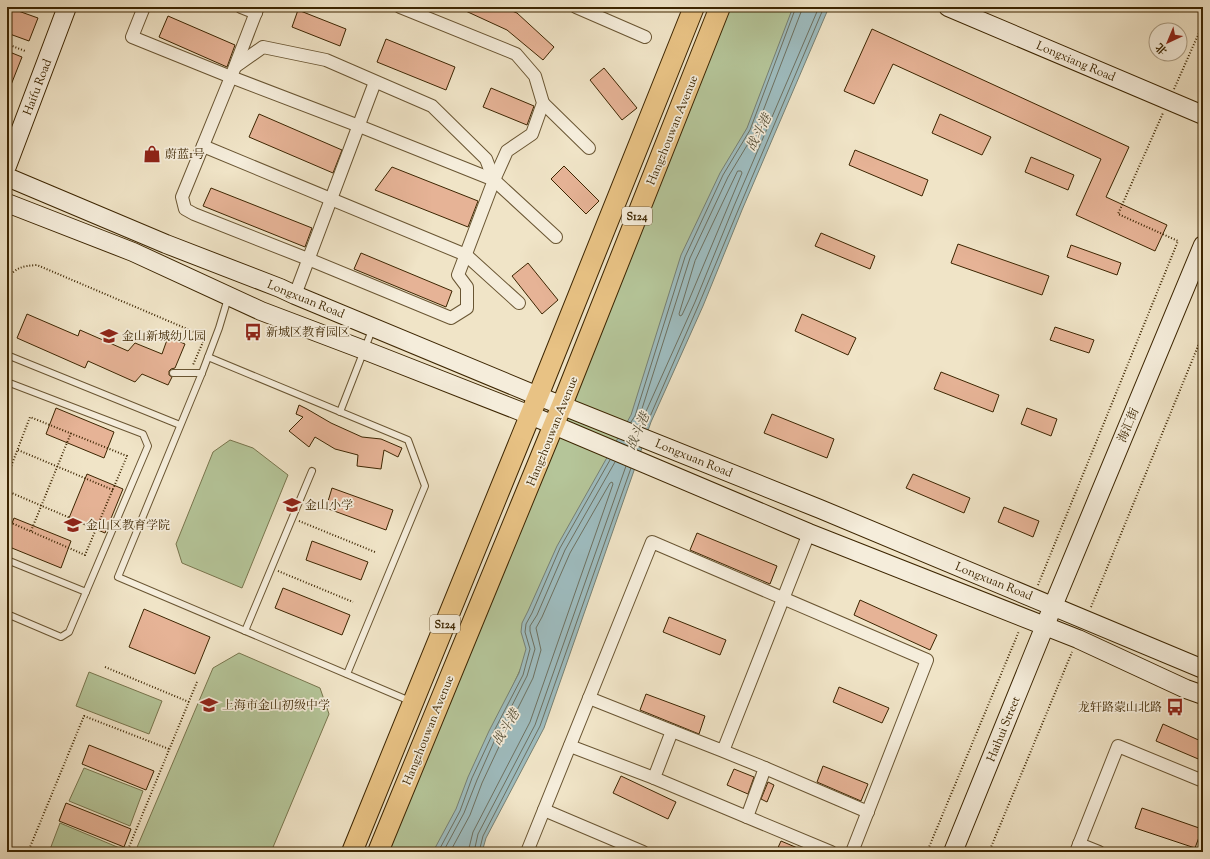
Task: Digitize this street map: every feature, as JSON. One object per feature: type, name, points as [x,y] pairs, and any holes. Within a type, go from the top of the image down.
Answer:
[{"type":"main road","name":"Hangzhouwan Avenue","points":[[352,852],[538,396],[694,7]]},
{"type":"main road","name":"Hangzhouwan Avenue","points":[[378,852],[554,426],[720,7]]},
{"type":"street","name":"Haifu Road","points":[[7,166],[67,7]]},
{"type":"street","points":[[144,7],[132,37],[494,180],[556,237]]},
{"type":"street","points":[[241,7],[257,10],[232,77],[182,197],[185,209],[194,214],[451,318],[466,308],[466,287],[458,275],[506,151],[532,134],[543,103]]},
{"type":"street","points":[[400,7],[416,10],[516,54],[535,76],[543,103],[589,148]]},
{"type":"street","points":[[576,7],[646,37]]},
{"type":"street","name":"Longxiang Road","points":[[948,7],[1203,115]]},
{"type":"street","points":[[236,66],[262,48],[326,60],[432,106],[486,159],[494,180]]},
{"type":"street","points":[[295,295],[376,82]]},
{"type":"street","points":[[203,146],[466,255],[519,303]]},
{"type":"street","name":"Longxuan Road","points":[[7,177],[166,244],[280,288],[538,396],[820,509],[1203,669]]},
{"type":"street","points":[[7,203],[133,252],[261,311],[530,415],[809,533],[1045,625],[1186,689],[1203,695]]},
{"type":"street","name":"海汇街","points":[[1053,606],[1203,245]]},
{"type":"street","points":[[723,751],[784,600],[809,533]]},
{"type":"street","points":[[527,852],[652,542],[784,600],[927,660],[852,852]]},
{"type":"street","name":"Haihui Street","points":[[953,852],[1053,606]]},
{"type":"street","points":[[589,698],[723,751],[868,812]]},
{"type":"street","points":[[654,778],[672,731]]},
{"type":"street","points":[[570,746],[654,778],[831,852]]},
{"type":"street","points":[[1099,852],[1078,848],[1118,746],[1203,781]]},
{"type":"street","points":[[747,817],[764,768]]},
{"type":"street","points":[[544,810],[643,852]]},
{"type":"lane","points":[[229,297],[208,357],[118,577],[413,702]]},
{"type":"lane","points":[[340,412],[373,327]]},
{"type":"lane","points":[[7,355],[180,425]]},
{"type":"lane","points":[[208,357],[408,440],[425,486],[347,674]]},
{"type":"lane","points":[[173,373],[202,372]]},
{"type":"lane","points":[[7,382],[143,434],[148,446],[69,632],[62,637],[7,614]]},
{"type":"lane","points":[[245,631],[312,471]]},
{"type":"lane","points":[[7,560],[86,592]]},
{"type":"path","points":[[30,7],[39,11]]},
{"type":"path","points":[[1033,598],[1178,241],[1118,214],[1203,24]]},
{"type":"path","points":[[7,44],[25,51]]},
{"type":"path","points":[[7,279],[10,274],[22,266],[37,265],[199,334],[202,342],[189,373]]},
{"type":"path","points":[[1086,619],[1203,334]]},
{"type":"path","points":[[7,477],[30,417],[128,456],[85,555],[7,521]]},
{"type":"path","points":[[30,531],[71,433]]},
{"type":"path","points":[[18,450],[113,490]]},
{"type":"path","points":[[7,491],[96,529]]},
{"type":"path","points":[[292,519],[375,552]]},
{"type":"path","points":[[271,568],[353,602]]},
{"type":"path","points":[[927,852],[1025,617]]},
{"type":"path","points":[[989,852],[1078,639]]},
{"type":"path","points":[[105,667],[189,702]]},
{"type":"path","points":[[127,852],[197,682]]},
{"type":"path","points":[[28,852],[84,716],[169,749]]},
{"type":"green space","points":[[726,7],[795,7],[634,417],[438,852],[388,852]]},
{"type":"green space","points":[[230,440],[253,448],[288,475],[242,588],[182,563],[176,544],[213,452]]},
{"type":"green space","points":[[239,653],[320,688],[329,714],[271,852],[135,852],[213,668]]},
{"type":"green space","points":[[89,672],[162,701],[149,734],[76,706]]},
{"type":"green space","points":[[84,768],[143,791],[130,826],[69,801]]},
{"type":"green space","points":[[60,823],[122,849],[121,852],[49,852]]},
{"type":"water","name":"战斗港","points":[[793,7],[829,7],[742,210],[703,306],[651,422],[544,728],[486,838],[482,852],[434,852],[456,809],[468,777],[489,731],[519,673],[526,649],[521,632],[522,623],[557,546],[631,415],[681,255],[720,173],[747,128]]},
{"type":"building","points":[[7,7],[38,18],[29,41],[7,33]]},
{"type":"building","points":[[457,7],[502,7],[517,13],[554,47],[543,60],[507,30]]},
{"type":"building","points":[[298,10],[346,29],[340,46],[292,27]]},
{"type":"building","points":[[168,16],[235,45],[227,67],[159,37]]},
{"type":"building","points":[[872,29],[1129,147],[1106,197],[1167,225],[1155,251],[1076,215],[1101,159],[893,64],[874,104],[844,91]]},
{"type":"building","points":[[386,39],[455,67],[446,90],[377,62]]},
{"type":"building","points":[[7,51],[22,57],[7,95]]},
{"type":"building","points":[[604,68],[637,108],[622,120],[590,80]]},
{"type":"building","points":[[491,88],[534,106],[527,125],[483,107]]},
{"type":"building","points":[[259,114],[342,150],[333,173],[249,137]]},
{"type":"building","points":[[940,114],[991,137],[982,155],[932,133]]},
{"type":"building","points":[[855,150],[928,180],[922,196],[849,165]]},
{"type":"building","points":[[1031,157],[1074,175],[1068,190],[1025,172]]},
{"type":"building","points":[[564,166],[599,201],[586,214],[551,179]]},
{"type":"building","points":[[392,167],[478,201],[468,227],[375,190]]},
{"type":"building","points":[[211,188],[312,228],[305,247],[203,206]]},
{"type":"building","points":[[821,233],[875,256],[870,269],[815,246]]},
{"type":"building","points":[[958,244],[1049,276],[1042,295],[951,263]]},
{"type":"building","points":[[1071,245],[1121,263],[1117,275],[1067,257]]},
{"type":"building","points":[[361,253],[452,291],[446,307],[354,269]]},
{"type":"building","points":[[528,263],[558,300],[542,314],[512,276]]},
{"type":"building","points":[[27,314],[78,336],[80,330],[128,351],[135,343],[162,354],[168,337],[185,344],[175,368],[169,371],[169,375],[172,377],[168,385],[142,374],[135,382],[88,361],[85,368],[17,338]]},
{"type":"building","points":[[802,314],[856,338],[848,355],[795,331]]},
{"type":"building","points":[[1055,327],[1094,340],[1089,353],[1050,340]]},
{"type":"building","points":[[941,372],[999,395],[993,412],[934,389]]},
{"type":"building","points":[[299,405],[331,423],[362,437],[381,439],[402,448],[398,457],[384,450],[381,469],[357,466],[358,455],[335,449],[315,437],[309,447],[289,431],[303,417],[296,414]]},
{"type":"building","points":[[56,408],[114,432],[104,458],[46,434]]},
{"type":"building","points":[[1027,408],[1057,419],[1051,436],[1021,424]]},
{"type":"building","points":[[772,414],[834,439],[827,458],[764,433]]},
{"type":"building","points":[[87,474],[123,489],[105,533],[69,518]]},
{"type":"building","points":[[913,474],[970,498],[964,513],[906,488]]},
{"type":"building","points":[[332,488],[393,510],[386,530],[326,508]]},
{"type":"building","points":[[1004,507],[1039,521],[1033,537],[998,522]]},
{"type":"building","points":[[14,518],[71,541],[61,568],[7,546],[7,537]]},
{"type":"building","points":[[697,533],[777,566],[770,584],[690,550]]},
{"type":"building","points":[[312,541],[368,562],[361,580],[306,560]]},
{"type":"building","points":[[283,588],[350,615],[342,635],[275,608]]},
{"type":"building","points":[[860,600],[937,635],[930,650],[854,615]]},
{"type":"building","points":[[144,609],[210,637],[195,674],[129,647]]},
{"type":"building","points":[[669,617],[726,640],[720,655],[663,632]]},
{"type":"building","points":[[839,687],[889,708],[882,723],[833,702]]},
{"type":"building","points":[[646,694],[705,716],[699,734],[640,710]]},
{"type":"building","points":[[1163,724],[1203,742],[1203,761],[1156,741]]},
{"type":"building","points":[[89,745],[154,771],[146,790],[82,764]]},
{"type":"building","points":[[823,766],[868,784],[861,801],[817,782]]},
{"type":"building","points":[[734,769],[754,777],[748,794],[727,785]]},
{"type":"building","points":[[621,776],[676,802],[668,819],[613,793]]},
{"type":"building","points":[[768,782],[774,785],[767,802],[761,799]]},
{"type":"building","points":[[66,803],[131,829],[124,847],[59,821]]},
{"type":"building","points":[[1142,808],[1202,829],[1195,848],[1135,828]]},
{"type":"building","points":[[781,841],[807,852],[776,852]]},
{"type":"place","name":"蔚蓝1号","points":[[152,154]]},
{"type":"place","name":"新城区教育园区","points":[[253,332]]},
{"type":"place","name":"金山新城幼儿园","points":[[109,336]]},
{"type":"place","name":"金山小学","points":[[292,505]]},
{"type":"place","name":"金山区教育学院","points":[[73,525]]},
{"type":"place","name":"上海市金山初级中学","points":[[209,705]]},
{"type":"place","name":"龙轩路蒙山北路","points":[[1175,707]]}]
